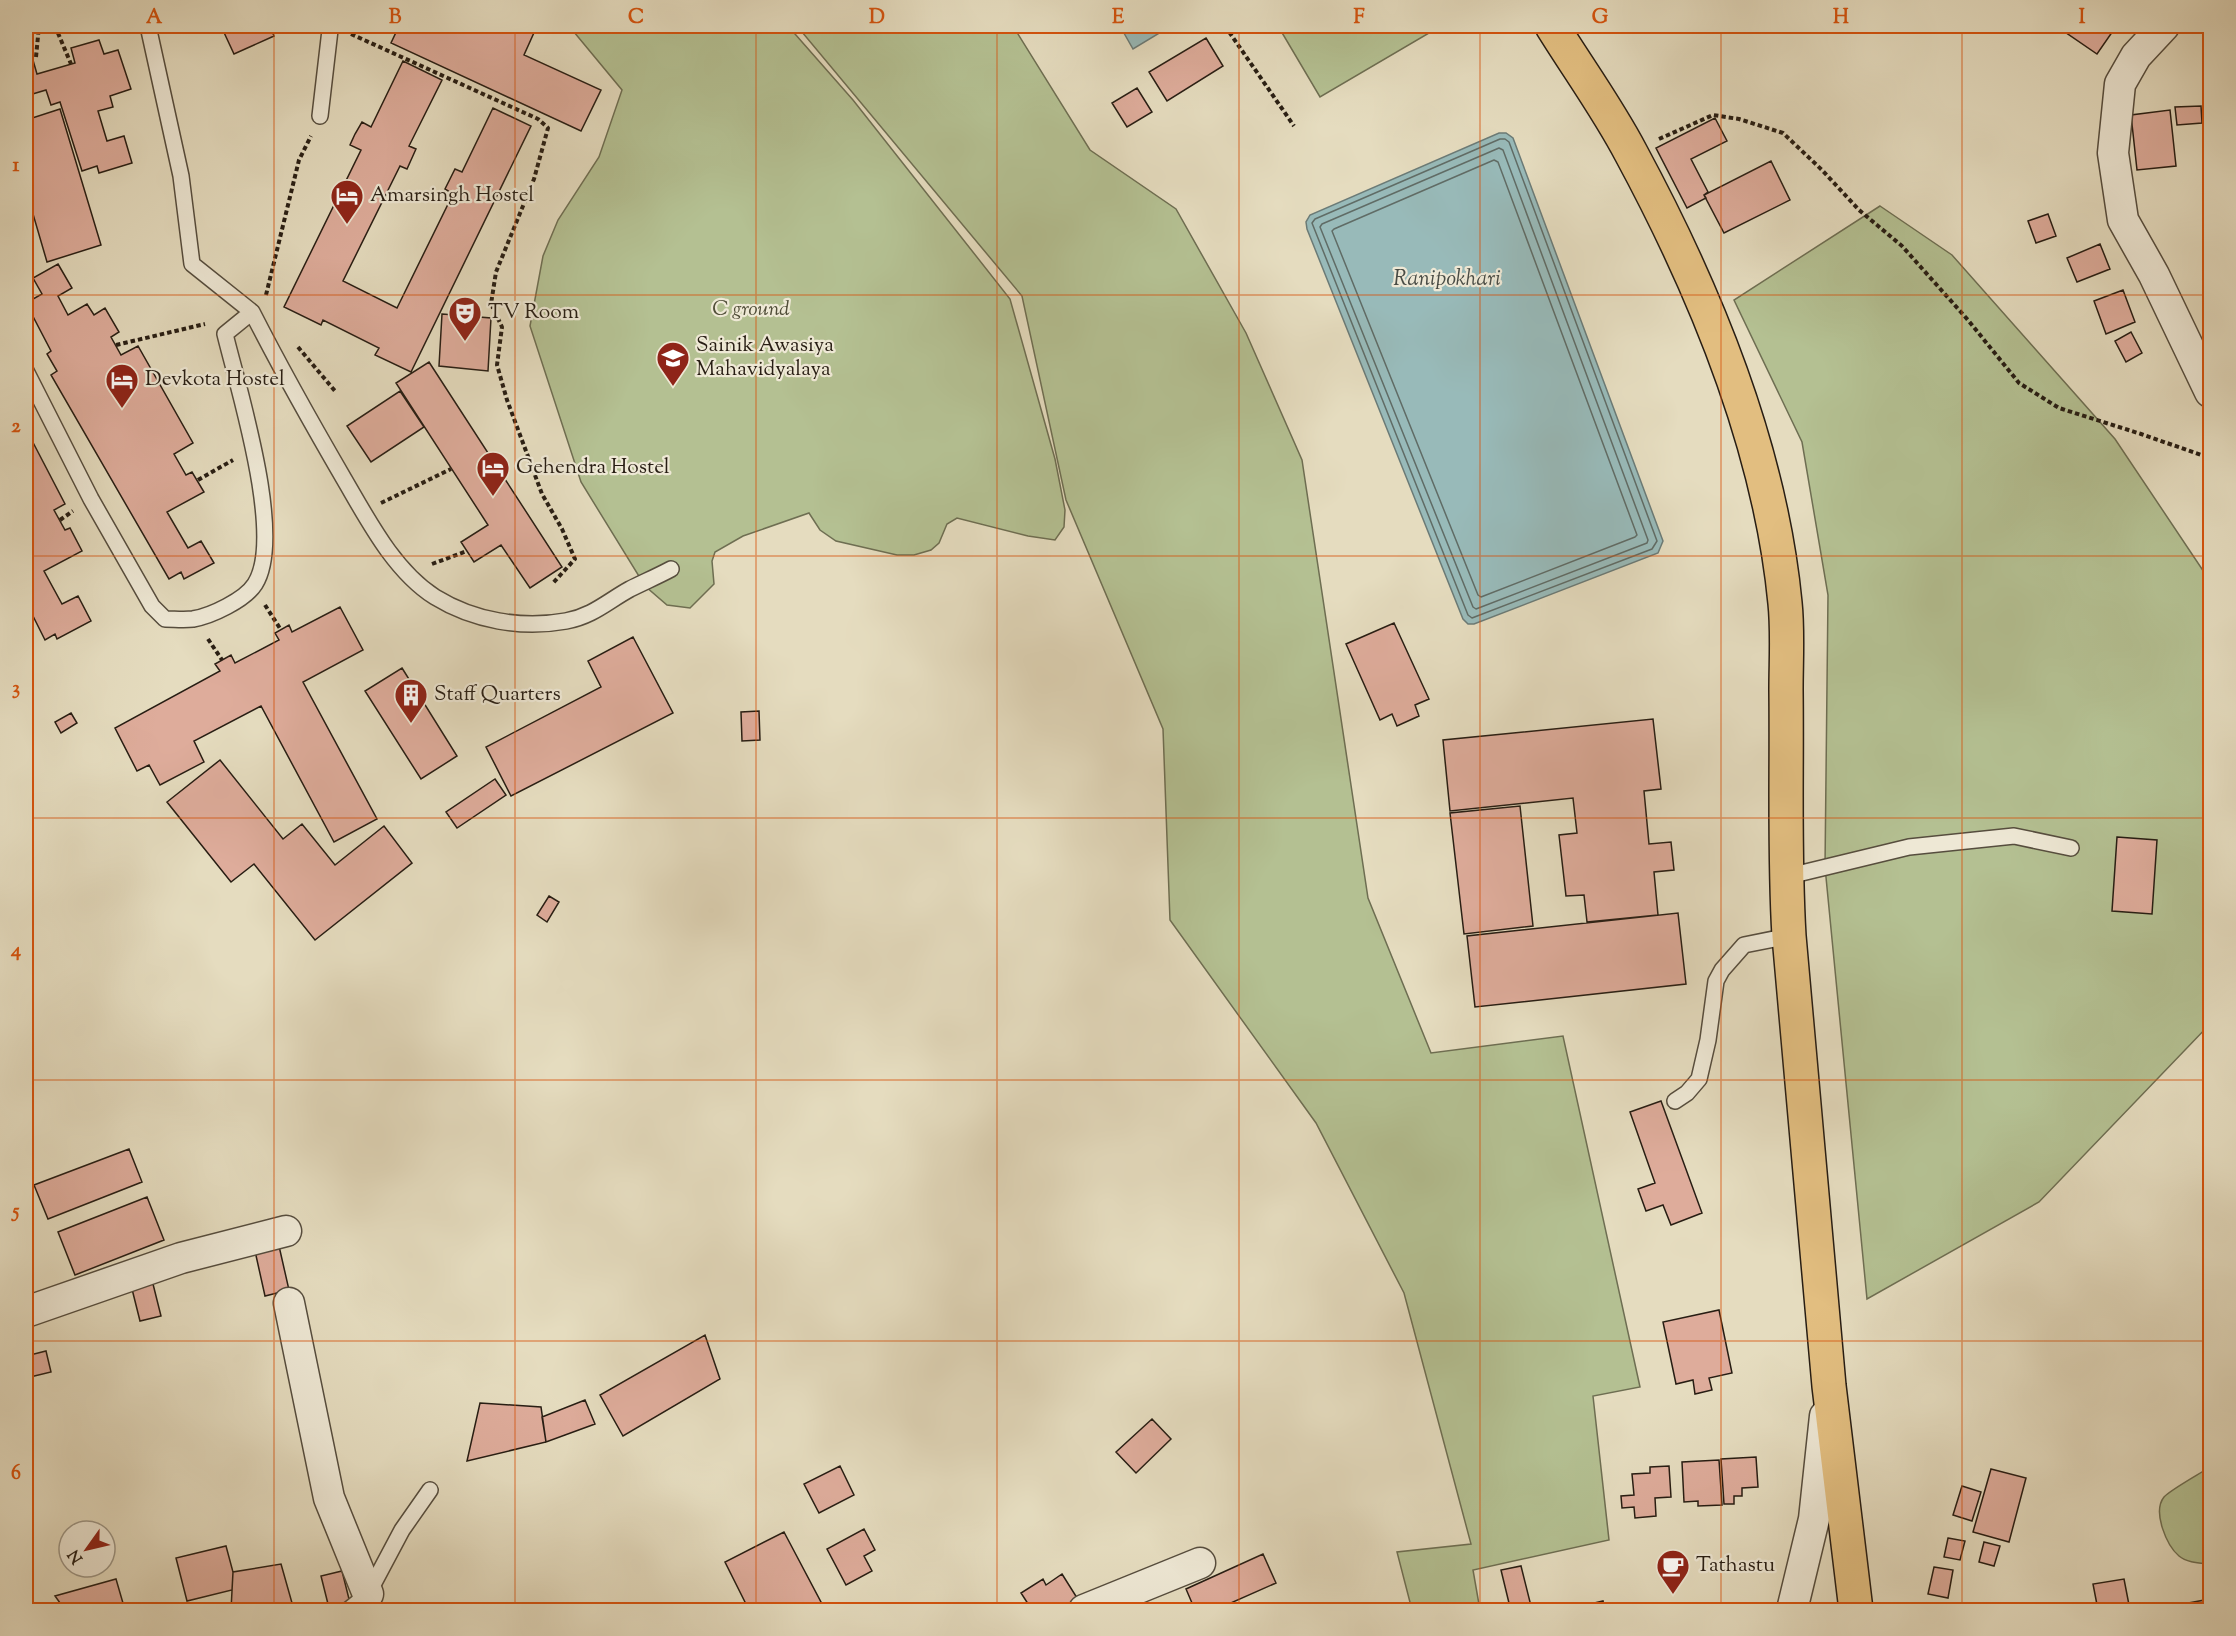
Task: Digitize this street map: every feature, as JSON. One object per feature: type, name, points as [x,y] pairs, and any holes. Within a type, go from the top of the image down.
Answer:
[{"type":"main road","points":[[1552,26],[1630,151],[1689,269],[1720,346],[1748,429],[1772,513],[1786,604],[1785,877],[1789,936],[1829,1386],[1852,1610]]},
{"type":"street","points":[[2164,26],[2136,56],[2120,84],[2113,153],[2123,219],[2154,275],[2211,392]]},
{"type":"street","points":[[26,1312],[181,1258],[286,1230]]},
{"type":"street","points":[[289,1303],[329,1498],[358,1602]]},
{"type":"street","points":[[1792,1611],[1814,1520],[1829,1386]]},
{"type":"street","points":[[1084,1611],[1200,1563]]},
{"type":"lane","points":[[148,26],[181,176],[192,264],[252,312],[298,401],[363,512],[386,547],[408,573],[435,597],[464,611],[498,622],[531,626],[568,621],[597,611],[629,590],[671,569]]},
{"type":"lane","points":[[320,116],[328,28]]},
{"type":"lane","points":[[26,371],[102,519],[152,606],[165,619],[193,619],[228,607],[254,587],[261,573],[266,534],[255,447],[225,334],[252,312]]},
{"type":"lane","points":[[1785,877],[1909,847],[2014,836],[2072,848]]},
{"type":"lane","points":[[1675,1101],[1687,1093],[1699,1079],[1708,1040],[1716,981],[1722,970],[1744,945],[1789,936]]},
{"type":"lane","points":[[358,1602],[402,1530],[430,1490]]},
{"type":"path","points":[[36,57],[39,26]]},
{"type":"path","points":[[55,26],[71,64]]},
{"type":"path","points":[[1225,26],[1294,126]]},
{"type":"path","points":[[328,28],[352,34],[394,53],[538,119],[548,128],[534,179],[496,272],[491,303],[502,327],[496,365],[507,400],[542,494],[562,529],[575,559],[554,583]]},
{"type":"path","points":[[1630,151],[1713,115],[1783,133],[1859,210],[1902,246],[1968,320],[2019,383],[2059,408],[2211,458]]},
{"type":"path","points":[[268,303],[266,294],[299,160],[320,116]]},
{"type":"path","points":[[116,345],[207,323]]},
{"type":"path","points":[[295,343],[335,391]]},
{"type":"path","points":[[198,480],[255,447]]},
{"type":"path","points":[[363,512],[451,469]]},
{"type":"path","points":[[408,573],[467,551]]},
{"type":"path","points":[[208,639],[222,660]]},
{"type":"green space","name":"C ground","points":[[569,26],[788,26],[853,100],[1010,299],[1055,459],[1065,510],[1064,527],[1055,540],[1028,536],[957,518],[947,524],[939,543],[931,550],[914,555],[897,555],[836,541],[820,530],[809,513],[743,536],[715,552],[712,561],[714,584],[690,608],[667,605],[645,586],[581,482],[530,326],[543,256],[558,220],[599,157],[622,90]]},
{"type":"green space","points":[[797,26],[1013,26],[1090,150],[1176,209],[1246,333],[1302,460],[1368,898],[1431,1053],[1563,1036],[1640,1387],[1593,1396],[1609,1540],[1473,1570],[1480,1610],[1412,1610],[1397,1552],[1471,1544],[1404,1293],[1316,1123],[1170,920],[1163,729],[1066,500],[1022,296]]},
{"type":"green space","points":[[1291,26],[1441,26],[1320,97],[1281,31]]},
{"type":"green space","points":[[1880,206],[1952,255],[2115,439],[2210,581],[2210,1024],[2039,1202],[1867,1299],[1825,867],[1828,595],[1802,442],[1734,300]]},
{"type":"green space","points":[[2210,1467],[2210,1564],[2186,1560],[2174,1551],[2162,1528],[2160,1511],[2161,1503],[2167,1494]]},
{"type":"water","points":[[1120,26],[1171,26],[1133,49]]},
{"type":"water","name":"Ranipokhari","points":[[1499,133],[1506,133],[1513,138],[1663,541],[1658,553],[1474,624],[1468,624],[1463,619],[1306,222],[1310,215]]},
{"type":"building","points":[[221,26],[270,26],[274,36],[234,54]]},
{"type":"building","points":[[371,26],[390,26],[375,33]]},
{"type":"building","points":[[399,26],[463,26],[475,31],[477,26],[537,26],[524,55],[601,90],[581,131],[391,43]]},
{"type":"building","points":[[2070,26],[2111,26],[2115,28],[2097,54],[2065,32]]},
{"type":"building","points":[[26,36],[37,74],[75,63],[71,48],[99,40],[104,54],[118,50],[131,89],[110,96],[113,107],[98,111],[107,141],[124,136],[132,163],[99,173],[97,166],[82,171],[60,102],[51,105],[46,90],[26,96]]},
{"type":"building","points":[[1206,38],[1223,66],[1167,101],[1149,72]]},
{"type":"building","name":"Amarsingh Hostel","points":[[403,61],[442,80],[409,146],[416,149],[407,169],[400,166],[343,281],[397,308],[453,194],[445,189],[455,169],[462,172],[493,108],[531,126],[411,372],[375,355],[379,348],[323,320],[321,325],[284,307],[361,150],[350,145],[355,134],[362,122],[371,127]]},
{"type":"building","points":[[1137,88],[1152,112],[1127,127],[1112,103]]},
{"type":"building","points":[[2201,106],[2202,123],[2177,125],[2175,107]]},
{"type":"building","points":[[60,109],[101,245],[47,262],[26,190],[26,120]]},
{"type":"building","points":[[2170,110],[2176,166],[2137,170],[2131,115]]},
{"type":"building","points":[[1715,118],[1727,141],[1691,159],[1708,192],[1704,195],[1706,198],[1687,208],[1656,148]]},
{"type":"building","points":[[1771,161],[1790,200],[1724,233],[1704,195]]},
{"type":"building","points":[[2048,214],[2056,236],[2036,243],[2028,221]]},
{"type":"building","points":[[2100,244],[2110,269],[2077,282],[2067,258]]},
{"type":"building","name":"Devkota Hostel","points":[[58,264],[72,288],[58,296],[68,315],[87,304],[94,315],[105,308],[119,332],[111,337],[121,355],[138,346],[193,443],[174,454],[186,475],[192,472],[204,492],[167,512],[188,548],[201,541],[214,563],[184,579],[181,572],[169,579],[51,375],[57,371],[47,354],[51,351],[26,303],[42,294],[33,278]]},
{"type":"building","points":[[2123,290],[2135,322],[2106,334],[2094,301]]},
{"type":"building","name":"TV Room","points":[[442,314],[491,318],[488,371],[439,366]]},
{"type":"building","points":[[2131,332],[2142,353],[2126,362],[2115,341]]},
{"type":"building","name":"Gehendra Hostel","points":[[429,362],[562,567],[530,588],[501,545],[474,562],[461,542],[488,525],[396,383]]},
{"type":"building","points":[[400,391],[424,427],[371,462],[347,426]]},
{"type":"building","points":[[26,429],[65,504],[54,510],[65,530],[70,528],[82,551],[44,571],[62,604],[78,596],[91,621],[57,639],[55,634],[45,640],[26,602]]},
{"type":"building","points":[[340,607],[363,650],[303,682],[377,819],[334,842],[261,706],[194,741],[204,762],[160,785],[149,765],[137,771],[115,728],[220,671],[215,664],[231,655],[235,663],[279,640],[275,633],[289,625],[292,632]]},
{"type":"building","points":[[1394,623],[1429,699],[1415,705],[1419,716],[1397,726],[1392,714],[1380,720],[1346,644]]},
{"type":"building","points":[[633,637],[673,713],[511,796],[486,747],[601,687],[588,661]]},
{"type":"building","name":"Staff Quarters","points":[[402,668],[457,756],[421,779],[365,691]]},
{"type":"building","points":[[759,711],[760,740],[742,741],[741,712]]},
{"type":"building","points":[[71,713],[77,723],[61,733],[55,722]]},
{"type":"building","points":[[1653,719],[1661,789],[1644,791],[1649,844],[1671,842],[1674,870],[1654,872],[1658,915],[1587,922],[1584,895],[1566,896],[1559,835],[1577,833],[1573,798],[1450,811],[1443,740]]},
{"type":"building","points":[[220,760],[283,839],[302,824],[335,865],[384,826],[412,863],[315,940],[254,864],[231,882],[167,802]]},
{"type":"building","points":[[495,779],[506,795],[457,828],[446,812]]},
{"type":"building","points":[[1520,806],[1533,926],[1464,934],[1450,813]]},
{"type":"building","points":[[2117,837],[2157,840],[2152,914],[2112,911]]},
{"type":"building","points":[[549,896],[559,902],[547,922],[537,915]]},
{"type":"building","points":[[1678,913],[1686,984],[1475,1007],[1467,936]]},
{"type":"building","points":[[1661,1101],[1702,1213],[1671,1225],[1663,1205],[1646,1211],[1638,1189],[1655,1183],[1630,1112]]},
{"type":"building","points":[[129,1149],[142,1182],[48,1219],[34,1185]]},
{"type":"building","points":[[147,1197],[164,1240],[75,1275],[58,1232]]},
{"type":"building","points":[[279,1246],[289,1290],[265,1296],[255,1251]]},
{"type":"building","points":[[151,1276],[161,1316],[140,1321],[130,1281]]},
{"type":"building","points":[[1719,1310],[1732,1373],[1709,1378],[1712,1390],[1695,1394],[1693,1380],[1676,1384],[1663,1322]]},
{"type":"building","points":[[705,1335],[720,1379],[623,1436],[600,1395]]},
{"type":"building","points":[[46,1351],[51,1372],[26,1378],[26,1356]]},
{"type":"building","points":[[585,1400],[595,1424],[546,1442],[542,1417]]},
{"type":"building","points":[[480,1403],[541,1407],[546,1442],[467,1461]]},
{"type":"building","points":[[1152,1419],[1171,1439],[1136,1473],[1116,1452]]},
{"type":"building","points":[[1756,1457],[1758,1487],[1742,1488],[1742,1496],[1734,1496],[1734,1504],[1724,1504],[1721,1459]]},
{"type":"building","points":[[1719,1460],[1722,1505],[1698,1506],[1698,1501],[1684,1502],[1682,1462]]},
{"type":"building","points":[[840,1466],[854,1495],[819,1513],[804,1484]]},
{"type":"building","points":[[1669,1466],[1671,1497],[1655,1498],[1656,1516],[1635,1518],[1634,1507],[1622,1508],[1621,1496],[1634,1495],[1632,1474],[1650,1473],[1650,1467]]},
{"type":"building","points":[[1991,1469],[2026,1478],[2009,1542],[1973,1532]]},
{"type":"building","points":[[1962,1486],[1981,1492],[1972,1521],[1953,1515]]},
{"type":"building","points":[[864,1529],[875,1550],[864,1556],[872,1571],[846,1585],[827,1549]]},
{"type":"building","points":[[784,1532],[822,1604],[810,1610],[749,1610],[725,1562]]},
{"type":"building","points":[[1948,1538],[1965,1541],[1960,1560],[1944,1557]]},
{"type":"building","points":[[1984,1542],[2000,1546],[1994,1566],[1979,1562]]},
{"type":"building","points":[[226,1546],[233,1572],[232,1590],[187,1601],[176,1558]]},
{"type":"building","points":[[1263,1554],[1276,1583],[1215,1610],[1195,1610],[1186,1589]]},
{"type":"building","points":[[281,1564],[294,1610],[231,1610],[233,1572]]},
{"type":"building","points":[[1521,1566],[1532,1610],[1493,1610],[1492,1608],[1509,1603],[1501,1570]]},
{"type":"building","points":[[1934,1567],[1953,1570],[1948,1598],[1928,1594]]},
{"type":"building","points":[[342,1571],[350,1603],[329,1608],[321,1576]]},
{"type":"building","points":[[1062,1574],[1079,1601],[1064,1610],[1032,1610],[1021,1593],[1043,1579],[1046,1585]]},
{"type":"building","points":[[116,1579],[125,1610],[65,1610],[55,1596]]},
{"type":"building","points":[[2124,1579],[2130,1610],[2098,1610],[2093,1584]]},
{"type":"building","points":[[2210,1599],[2210,1610],[2151,1610]]},
{"type":"building","points":[[1603,1601],[1605,1610],[1577,1610],[1577,1607]]},
{"type":"place","name":"Amarsingh Hostel","points":[[347,225]]},
{"type":"place","name":"TV Room","points":[[465,342]]},
{"type":"place","name":"Sainik Awasiya Mahavidyalaya","points":[[673,387]]},
{"type":"place","name":"Devkota Hostel","points":[[122,409]]},
{"type":"place","name":"Gehendra Hostel","points":[[493,497]]},
{"type":"place","name":"Staff Quarters","points":[[411,724]]},
{"type":"place","name":"Tathastu","points":[[1673,1595]]}]
